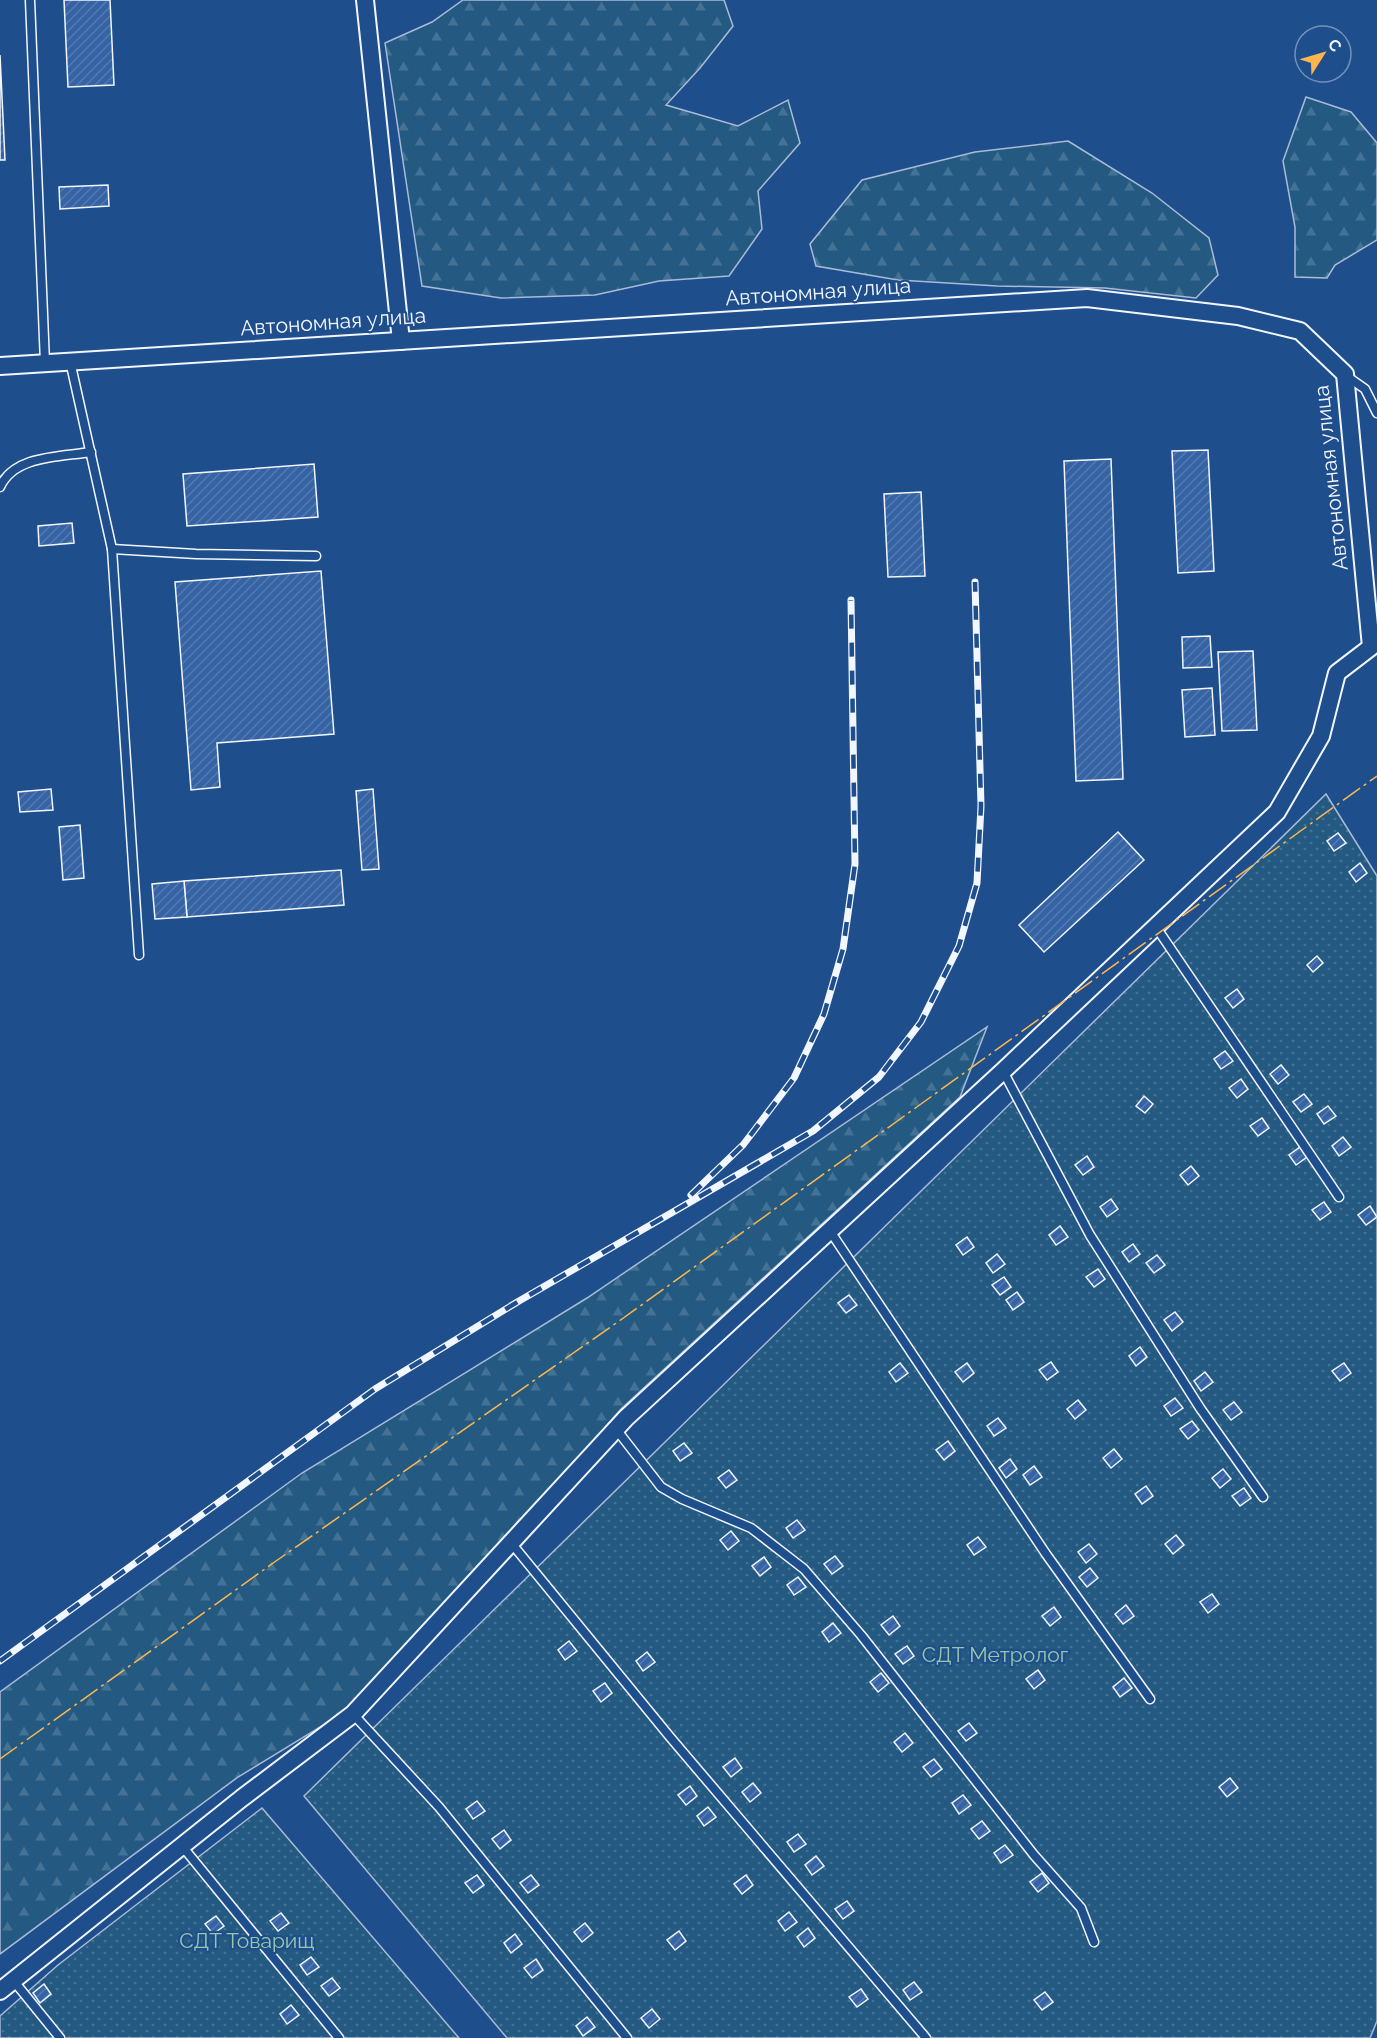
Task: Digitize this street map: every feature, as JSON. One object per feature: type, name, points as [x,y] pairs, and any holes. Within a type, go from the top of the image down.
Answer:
[{"type":"street","points":[[365,0],[401,340]]},
{"type":"street","name":"Автономная улица","points":[[0,366],[1087,298],[1238,316],[1300,331],[1345,374],[1374,648]]},
{"type":"street","points":[[0,1991],[353,1714],[616,1429],[1003,1071],[1277,812],[1321,736],[1337,674],[1374,648]]},
{"type":"lane","points":[[30,0],[45,363]]},
{"type":"lane","points":[[69,361],[92,452],[112,549],[139,955]]},
{"type":"lane","points":[[1345,374],[1365,389],[1377,413]]},
{"type":"lane","points":[[0,487],[5,476],[19,465],[92,452]]},
{"type":"lane","points":[[112,549],[196,554],[316,556]]},
{"type":"lane","points":[[1156,927],[1339,1197]]},
{"type":"lane","points":[[1003,1071],[1090,1235],[1200,1408],[1263,1497]]},
{"type":"lane","points":[[830,1231],[1046,1554],[1150,1700]]},
{"type":"lane","points":[[616,1429],[661,1486],[682,1499],[751,1528],[804,1569],[861,1635],[1034,1855],[1081,1908],[1094,1942]]},
{"type":"lane","points":[[512,1544],[670,1737],[926,2038]]},
{"type":"lane","points":[[353,1714],[439,1807],[627,2038]]},
{"type":"lane","points":[[182,1846],[339,2038]]},
{"type":"lane","points":[[13,1980],[60,2038]]},
{"type":"green space","points":[[463,0],[724,0],[733,26],[700,68],[666,105],[738,126],[788,100],[800,143],[758,191],[762,229],[729,276],[659,281],[595,295],[501,298],[422,286],[385,43],[432,22]]},
{"type":"green space","points":[[1306,97],[1351,112],[1377,143],[1377,240],[1335,265],[1327,278],[1295,277],[1295,227],[1283,161]]},
{"type":"green space","points":[[1068,141],[1152,193],[1209,238],[1218,275],[1196,298],[1105,288],[997,286],[898,280],[816,266],[810,244],[862,180],[975,152]]},
{"type":"green space","name":"СДТ Метролог","points":[[1326,794],[1377,876],[1377,2021],[1370,2038],[507,2038],[304,1796]]},
{"type":"green space","points":[[987,1027],[960,1097],[621,1409],[520,1525],[353,1707],[238,1777],[0,1954],[0,1692],[302,1473],[587,1298]]},
{"type":"green space","name":"СДТ Товарищ","points":[[262,1808],[459,2038],[0,2038],[0,2016],[58,1965]]},
{"type":"building","points":[[64,0],[110,0],[114,85],[68,87]]},
{"type":"building","points":[[0,55],[5,160],[0,160]]},
{"type":"building","points":[[108,185],[109,206],[60,209],[59,187]]},
{"type":"building","points":[[1208,450],[1214,571],[1178,573],[1172,451]]},
{"type":"building","points":[[1111,459],[1123,779],[1076,781],[1064,461]]},
{"type":"building","points":[[314,464],[318,517],[187,526],[183,474]]},
{"type":"building","points":[[921,492],[925,576],[888,577],[884,494]]},
{"type":"building","points":[[72,523],[74,543],[39,546],[38,526]]},
{"type":"building","points":[[321,571],[334,734],[217,743],[220,787],[191,790],[175,582]]},
{"type":"building","points":[[1210,636],[1212,667],[1183,668],[1182,637]]},
{"type":"building","points":[[1253,651],[1257,730],[1222,731],[1218,652]]},
{"type":"building","points":[[1212,688],[1215,735],[1185,737],[1182,690]]},
{"type":"building","points":[[51,789],[53,810],[20,812],[18,792]]},
{"type":"building","points":[[373,789],[379,869],[362,870],[356,791]]},
{"type":"building","points":[[80,825],[84,878],[63,880],[59,827]]},
{"type":"building","points":[[1118,832],[1144,860],[1044,952],[1019,925]]},
{"type":"building","points":[[1338,833],[1346,843],[1334,851],[1327,841]]},
{"type":"building","points":[[1360,863],[1367,873],[1356,882],[1349,872]]},
{"type":"building","points":[[341,870],[344,905],[187,917],[184,881]]},
{"type":"building","points":[[184,881],[187,917],[155,919],[152,884]]},
{"type":"building","points":[[1317,956],[1323,963],[1313,972],[1307,965]]},
{"type":"building","points":[[1237,989],[1244,999],[1233,1008],[1225,998]]},
{"type":"building","points":[[1225,1051],[1233,1061],[1221,1069],[1214,1059]]},
{"type":"building","points":[[1281,1065],[1289,1075],[1278,1084],[1270,1074]]},
{"type":"building","points":[[1241,1079],[1248,1089],[1237,1098],[1229,1088]]},
{"type":"building","points":[[1304,1094],[1312,1104],[1301,1112],[1293,1102]]},
{"type":"building","points":[[1144,1096],[1153,1104],[1145,1113],[1136,1106]]},
{"type":"building","points":[[1328,1106],[1336,1116],[1324,1124],[1317,1114]]},
{"type":"building","points":[[1262,1118],[1269,1128],[1258,1136],[1250,1126]]},
{"type":"building","points":[[1343,1137],[1351,1147],[1339,1156],[1332,1146]]},
{"type":"building","points":[[1300,1147],[1307,1157],[1296,1165],[1289,1155]]},
{"type":"building","points":[[1087,1156],[1094,1167],[1083,1175],[1075,1165]]},
{"type":"building","points":[[1191,1166],[1199,1176],[1188,1185],[1180,1175]]},
{"type":"building","points":[[1111,1199],[1118,1209],[1107,1217],[1100,1207]]},
{"type":"building","points":[[1324,1202],[1331,1212],[1320,1220],[1312,1210]]},
{"type":"building","points":[[1370,1206],[1377,1217],[1366,1225],[1358,1215]]},
{"type":"building","points":[[1060,1226],[1068,1237],[1056,1245],[1049,1235]]},
{"type":"building","points":[[967,1237],[974,1247],[963,1255],[956,1245]]},
{"type":"building","points":[[1133,1244],[1140,1254],[1129,1262],[1122,1252]]},
{"type":"building","points":[[997,1254],[1005,1264],[993,1273],[986,1263]]},
{"type":"building","points":[[1157,1255],[1165,1265],[1154,1273],[1146,1263]]},
{"type":"building","points":[[1098,1269],[1105,1279],[1094,1287],[1086,1277]]},
{"type":"building","points":[[1004,1277],[1011,1287],[1000,1295],[992,1285]]},
{"type":"building","points":[[1017,1292],[1024,1302],[1013,1310],[1006,1300]]},
{"type":"building","points":[[849,1295],[857,1305],[846,1313],[838,1303]]},
{"type":"building","points":[[1175,1312],[1183,1322],[1172,1331],[1164,1320]]},
{"type":"building","points":[[1140,1347],[1147,1357],[1136,1366],[1129,1356]]},
{"type":"building","points":[[1051,1362],[1058,1372],[1047,1380],[1039,1370]]},
{"type":"building","points":[[900,1363],[908,1373],[896,1382],[889,1372]]},
{"type":"building","points":[[967,1363],[974,1373],[963,1382],[955,1372]]},
{"type":"building","points":[[1344,1363],[1351,1373],[1340,1381],[1332,1371]]},
{"type":"building","points":[[1205,1372],[1213,1382],[1201,1391],[1194,1381]]},
{"type":"building","points":[[1175,1398],[1183,1408],[1171,1416],[1164,1406]]},
{"type":"building","points":[[1078,1400],[1086,1410],[1075,1419],[1067,1409]]},
{"type":"building","points":[[1234,1402],[1242,1412],[1231,1420],[1223,1410]]},
{"type":"building","points":[[998,1418],[1006,1428],[994,1436],[987,1426]]},
{"type":"building","points":[[1192,1421],[1199,1430],[1188,1439],[1180,1429]]},
{"type":"building","points":[[948,1441],[955,1451],[944,1460],[936,1450]]},
{"type":"building","points":[[684,1443],[692,1453],[680,1461],[673,1451]]},
{"type":"building","points":[[1114,1449],[1122,1459],[1111,1468],[1103,1458]]},
{"type":"building","points":[[1010,1459],[1017,1469],[1006,1478],[999,1468]]},
{"type":"building","points":[[1034,1466],[1042,1477],[1030,1485],[1023,1475]]},
{"type":"building","points":[[1223,1469],[1231,1479],[1220,1488],[1212,1478]]},
{"type":"building","points":[[729,1470],[737,1480],[726,1488],[718,1478]]},
{"type":"building","points":[[1146,1486],[1153,1496],[1142,1504],[1135,1494]]},
{"type":"building","points":[[1244,1488],[1251,1498],[1240,1506],[1232,1496]]},
{"type":"building","points":[[797,1520],[805,1530],[793,1538],[786,1528]]},
{"type":"building","points":[[731,1531],[739,1541],[728,1550],[720,1540]]},
{"type":"building","points":[[1176,1535],[1184,1545],[1173,1554],[1165,1544]]},
{"type":"building","points":[[978,1537],[986,1547],[974,1555],[967,1545]]},
{"type":"building","points":[[1089,1544],[1097,1554],[1086,1563],[1078,1552]]},
{"type":"building","points":[[835,1556],[843,1566],[832,1574],[824,1564]]},
{"type":"building","points":[[764,1557],[771,1567],[760,1576],[752,1566]]},
{"type":"building","points":[[1090,1568],[1098,1578],[1087,1587],[1079,1577]]},
{"type":"building","points":[[798,1577],[806,1587],[794,1595],[787,1585]]},
{"type":"building","points":[[1212,1594],[1219,1604],[1208,1613],[1200,1602]]},
{"type":"building","points":[[1126,1605],[1134,1616],[1123,1624],[1115,1614]]},
{"type":"building","points":[[1054,1607],[1061,1617],[1050,1626],[1042,1616]]},
{"type":"building","points":[[893,1616],[900,1626],[889,1635],[881,1625]]},
{"type":"building","points":[[833,1623],[841,1633],[829,1642],[822,1632]]},
{"type":"building","points":[[569,1641],[577,1651],[565,1660],[558,1650]]},
{"type":"building","points":[[907,1646],[914,1656],[903,1664],[895,1654]]},
{"type":"building","points":[[647,1652],[655,1662],[643,1671],[636,1661]]},
{"type":"building","points":[[1038,1670],[1045,1680],[1034,1689],[1026,1679]]},
{"type":"building","points":[[881,1673],[889,1683],[878,1692],[870,1682]]},
{"type":"building","points":[[1124,1678],[1132,1688],[1120,1697],[1113,1687]]},
{"type":"building","points":[[605,1683],[612,1693],[601,1702],[593,1691]]},
{"type":"building","points":[[969,1723],[977,1733],[966,1741],[958,1731]]},
{"type":"building","points":[[905,1733],[913,1743],[902,1752],[894,1742]]},
{"type":"building","points":[[735,1758],[742,1768],[731,1777],[723,1767]]},
{"type":"building","points":[[934,1759],[942,1769],[931,1777],[923,1767]]},
{"type":"building","points":[[1230,1778],[1238,1788],[1227,1797],[1219,1787]]},
{"type":"building","points":[[753,1783],[761,1793],[750,1802],[742,1792]]},
{"type":"building","points":[[690,1786],[697,1796],[686,1805],[678,1795]]},
{"type":"building","points":[[963,1795],[971,1805],[959,1814],[952,1803]]},
{"type":"building","points":[[477,1801],[485,1811],[473,1819],[466,1809]]},
{"type":"building","points":[[708,1807],[716,1817],[704,1826],[697,1816]]},
{"type":"building","points":[[982,1821],[990,1831],[979,1839],[971,1829]]},
{"type":"building","points":[[504,1830],[511,1840],[500,1849],[492,1839]]},
{"type":"building","points":[[798,1834],[806,1844],[794,1852],[787,1842]]},
{"type":"building","points":[[1005,1845],[1013,1855],[1001,1863],[994,1853]]},
{"type":"building","points":[[816,1856],[824,1866],[812,1875],[805,1865]]},
{"type":"building","points":[[1042,1873],[1049,1883],[1038,1892],[1030,1882]]},
{"type":"building","points":[[477,1875],[484,1885],[473,1893],[465,1883]]},
{"type":"building","points":[[531,1875],[539,1885],[528,1893],[520,1883]]},
{"type":"building","points":[[746,1875],[753,1885],[742,1894],[734,1884]]},
{"type":"building","points":[[847,1901],[854,1911],[843,1919],[835,1909]]},
{"type":"building","points":[[789,1912],[797,1922],[785,1931],[778,1921]]},
{"type":"building","points":[[281,1913],[289,1923],[278,1931],[270,1921]]},
{"type":"building","points":[[216,1916],[224,1926],[213,1934],[205,1924]]},
{"type":"building","points":[[585,1923],[593,1933],[582,1942],[574,1932]]},
{"type":"building","points":[[808,1928],[815,1938],[804,1947],[797,1937]]},
{"type":"building","points":[[679,1931],[686,1941],[675,1950],[667,1940]]},
{"type":"building","points":[[515,1934],[522,1944],[511,1953],[504,1943]]},
{"type":"building","points":[[311,1957],[319,1967],[307,1975],[300,1965]]},
{"type":"building","points":[[536,1959],[543,1970],[532,1978],[524,1968]]},
{"type":"building","points":[[332,1978],[340,1988],[329,1996],[321,1986]]},
{"type":"building","points":[[914,1982],[922,1992],[910,2000],[903,1990]]},
{"type":"building","points":[[44,1984],[51,1994],[40,2003],[33,1993]]},
{"type":"building","points":[[861,1989],[868,1999],[857,2007],[849,1997]]},
{"type":"building","points":[[1045,1992],[1053,2002],[1042,2010],[1034,2000]]},
{"type":"building","points":[[291,2005],[299,2015],[287,2024],[280,2014]]},
{"type":"building","points":[[652,2009],[660,2019],[649,2028],[641,2018]]},
{"type":"building","points":[[587,2017],[595,2027],[583,2036],[576,2026]]},
{"type":"railway","points":[[0,1661],[375,1389],[519,1301],[813,1131],[879,1077],[921,1022],[959,946],[977,883],[981,806],[975,582]]},
{"type":"railway","points":[[691,1195],[743,1145],[794,1078],[824,1014],[843,949],[855,864],[851,600]]},
{"type":"power","points":[[0,1759],[276,1561],[622,1319],[1377,776]]}]
